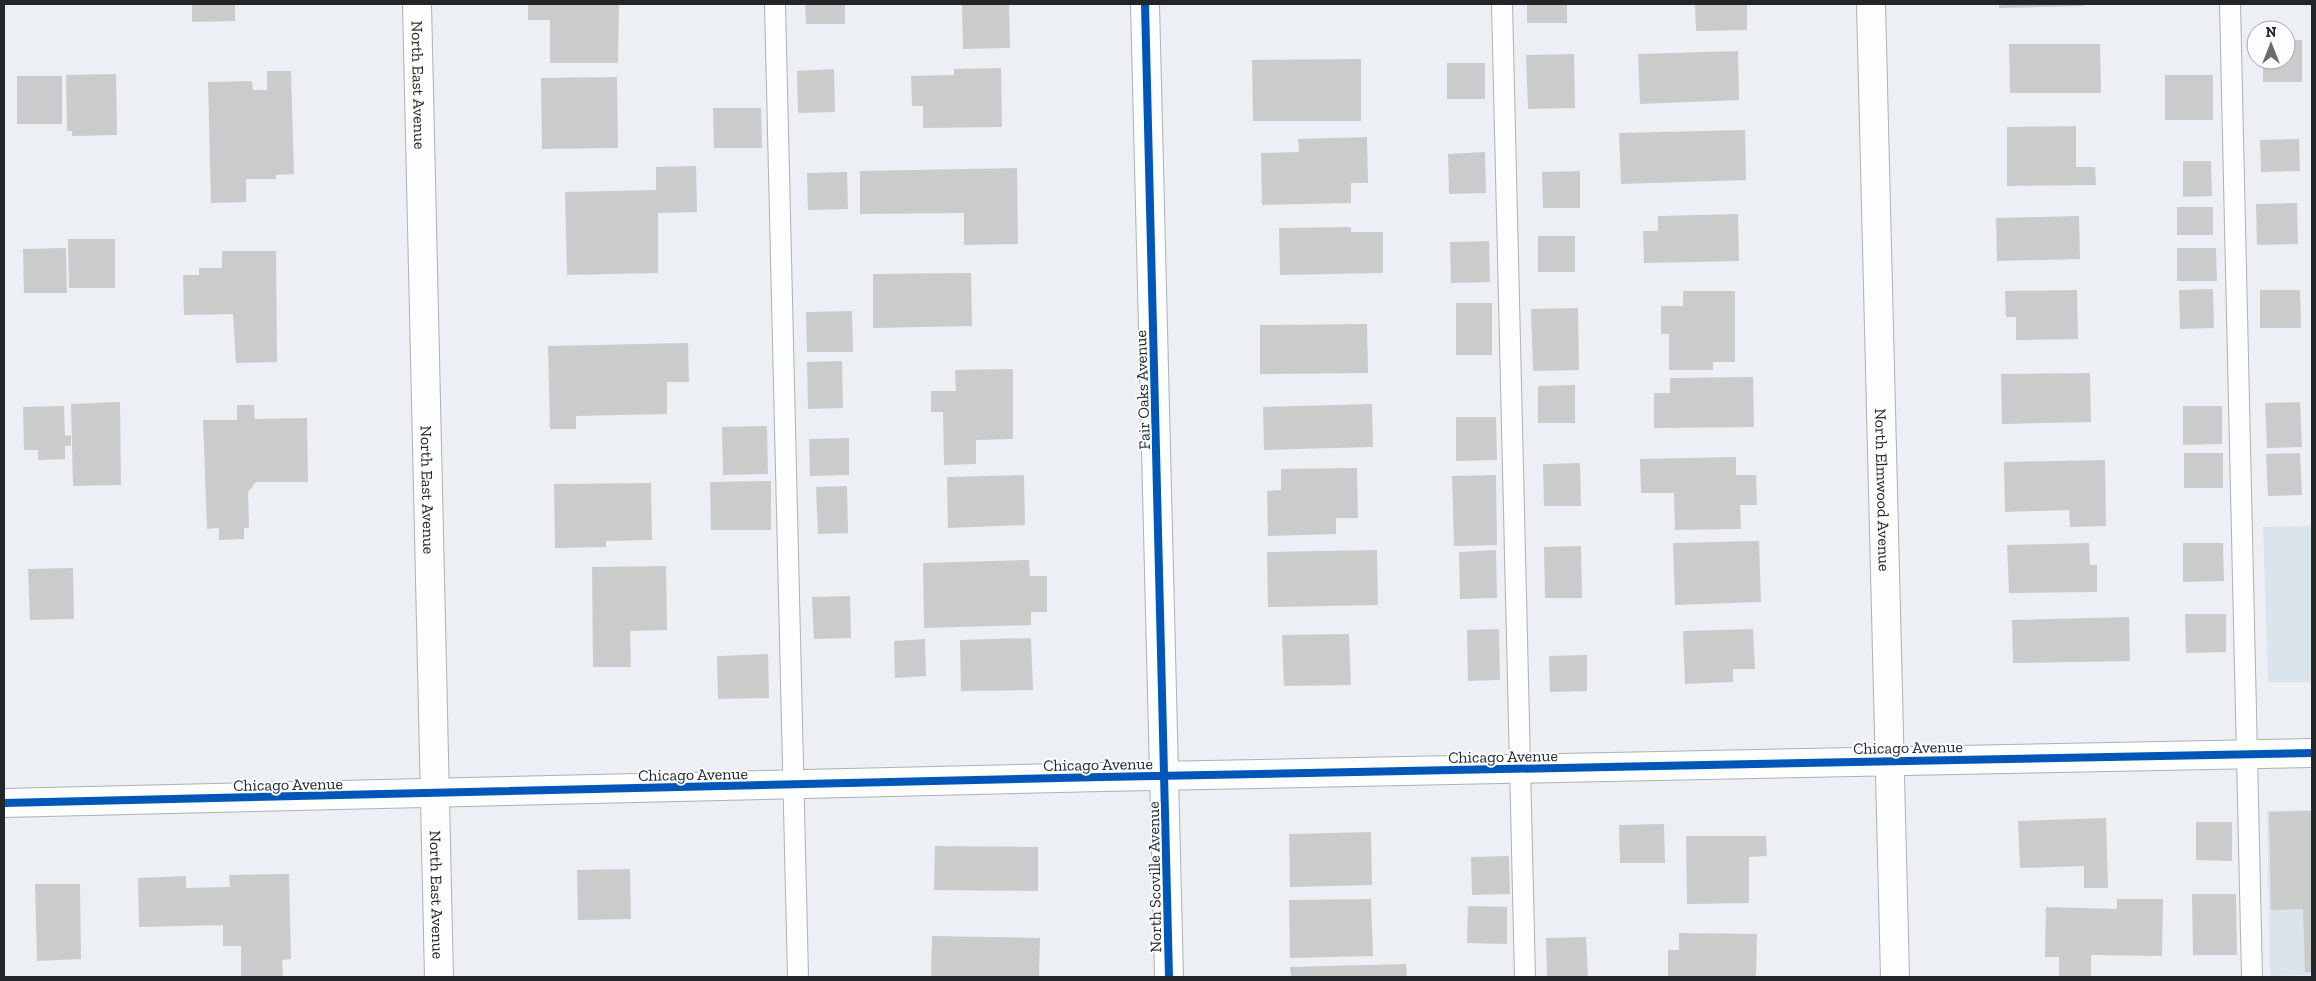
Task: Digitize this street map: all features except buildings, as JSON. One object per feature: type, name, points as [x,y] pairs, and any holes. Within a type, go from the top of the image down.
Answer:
[{"type":"street","name":"North East Avenue","points":[[417,4],[439,977]]},
{"type":"street","name":"Fair Oaks Avenue","points":[[1145,4],[1166,776]]},
{"type":"street","name":"North Elmwood Avenue","points":[[1871,4],[1895,977]]},
{"type":"street","name":"Chicago Avenue","points":[[4,803],[1166,776],[2312,753]]},
{"type":"street","name":"North Scoville Avenue","points":[[1166,776],[1169,977]]},
{"type":"lane","points":[[775,4],[798,977]]},
{"type":"lane","points":[[1502,4],[1525,977]]},
{"type":"lane","points":[[2230,4],[2252,977]]},
{"type":"shaded area","points":[[2312,526],[2312,682],[2268,682],[2263,527]]},
{"type":"shaded area","points":[[2312,810],[2312,975],[2270,976],[2267,811]]},
{"type":"cycle path","points":[[1145,4],[1169,977]]},
{"type":"cycle path","points":[[4,803],[1102,777],[2312,753]]}]
